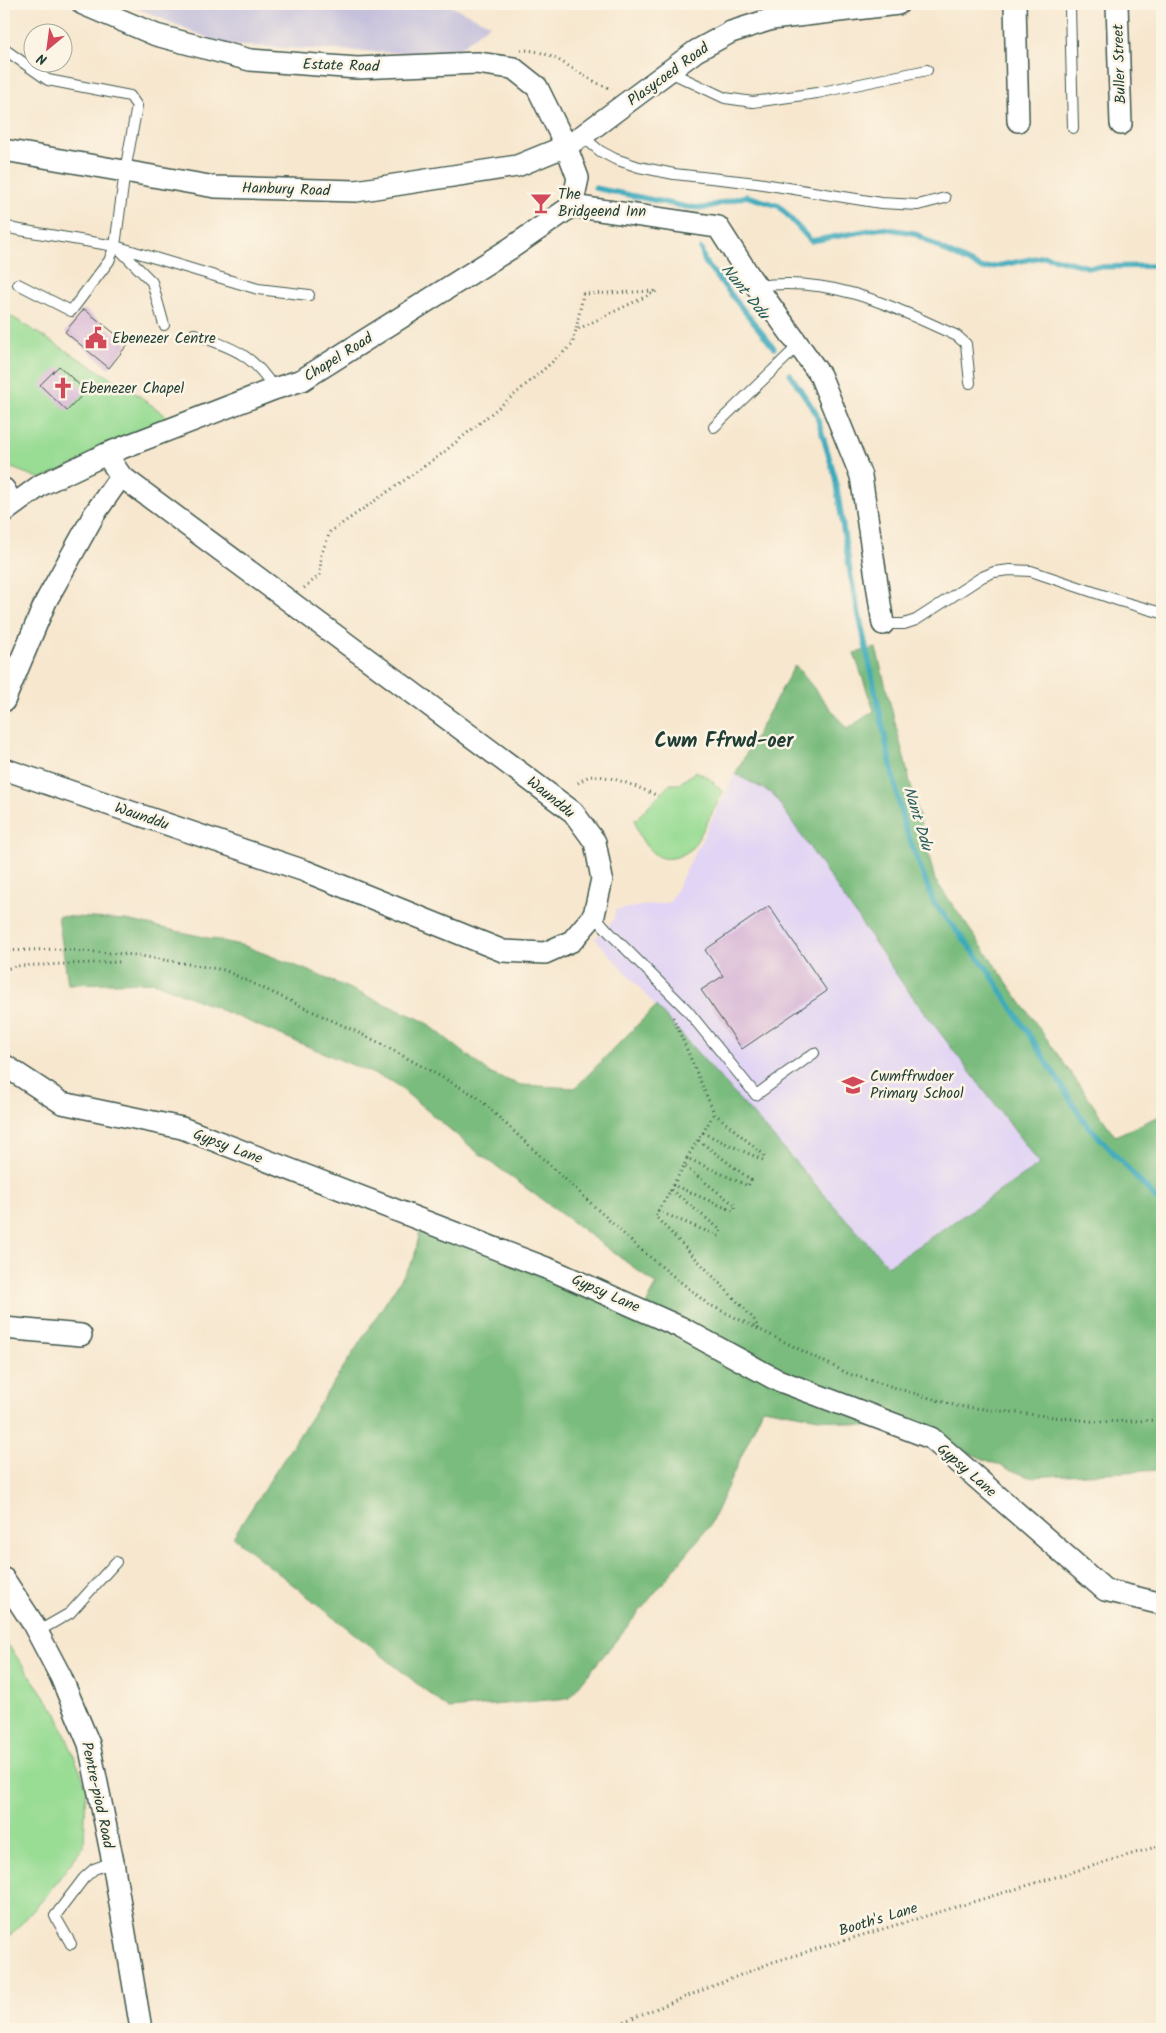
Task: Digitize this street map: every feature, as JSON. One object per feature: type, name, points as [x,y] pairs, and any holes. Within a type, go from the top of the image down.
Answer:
[{"type":"street","name":"Estate Road","points":[[83,4],[156,35],[250,60],[357,68],[477,63],[513,68],[537,87],[574,141]]},
{"type":"street","name":"Plasycoed Road","points":[[574,141],[696,51],[731,32],[772,18],[898,4]]},
{"type":"street","points":[[1016,4],[1018,121]]},
{"type":"street","name":"Buller Street","points":[[1117,4],[1121,124]]},
{"type":"street","name":"Hanbury Road","points":[[4,150],[215,187],[356,191],[517,166],[574,141]]},
{"type":"street","points":[[574,141],[578,178],[572,206],[718,227],[820,375],[861,476],[883,624]]},
{"type":"street","name":"Chapel Road","points":[[7,502],[106,454],[302,380],[511,248],[572,206]]},
{"type":"street","name":"Waunddu","points":[[4,769],[305,871],[503,951],[545,954],[572,941],[594,914],[602,879],[595,842],[573,812],[121,476],[106,454]]},
{"type":"street","points":[[4,701],[46,601],[95,513],[121,476]]},
{"type":"street","name":"Gypsy Lane","points":[[4,1066],[62,1103],[182,1128],[554,1271],[680,1327],[775,1379],[931,1438],[1105,1590],[1162,1604]]},
{"type":"street","points":[[4,1328],[81,1335]]},
{"type":"street","name":"Pentre-piod Road","points":[[4,1579],[37,1632],[61,1677],[89,1744],[113,1862],[141,2029]]},
{"type":"lane","points":[[1071,4],[1073,128]]},
{"type":"lane","points":[[4,49],[48,80],[130,96],[137,106],[125,171],[115,246],[109,261],[71,311],[18,284]]},
{"type":"lane","points":[[670,72],[725,98],[753,102],[818,93],[927,70]]},
{"type":"lane","points":[[574,141],[639,167],[674,174],[757,183],[881,204],[918,205],[945,198]]},
{"type":"lane","points":[[4,225],[14,229],[115,246],[258,289],[309,295]]},
{"type":"lane","points":[[115,246],[152,282],[164,325]]},
{"type":"lane","points":[[757,286],[781,283],[806,284],[849,291],[882,302],[956,336],[966,344],[970,382]]},
{"type":"lane","points":[[194,334],[223,344],[245,356],[258,366],[274,389]]},
{"type":"lane","points":[[714,428],[799,345]]},
{"type":"lane","points":[[883,624],[904,624],[916,620],[982,577],[994,572],[1010,570],[1032,571],[1162,613]]},
{"type":"lane","points":[[594,914],[610,933],[687,1010],[756,1095],[814,1053]]},
{"type":"lane","points":[[37,1632],[70,1613],[116,1562]]},
{"type":"lane","points":[[71,1944],[55,1916],[84,1878],[94,1869],[113,1862]]},
{"type":"path","points":[[299,592],[320,575],[321,555],[330,532],[439,456],[572,345],[583,294],[657,291],[576,330]]},
{"type":"path","points":[[578,783],[588,777],[599,776],[626,783],[658,796]]},
{"type":"path","points":[[4,951],[57,949],[135,955],[224,970],[374,1040],[476,1096],[640,1249],[708,1304],[849,1374],[957,1406],[1099,1422],[1162,1420]]},
{"type":"path","points":[[4,970],[15,966],[120,962]]},
{"type":"path","points":[[672,1016],[714,1113],[764,1155],[763,1160],[703,1133]]},
{"type":"path","points":[[714,1113],[655,1216],[754,1319],[759,1330]]},
{"type":"path","points":[[687,1158],[748,1186],[751,1180],[698,1140]]},
{"type":"path","points":[[673,1185],[733,1211],[736,1206],[684,1166]]},
{"type":"path","points":[[658,1211],[718,1236],[721,1230],[670,1190]]},
{"type":"path","name":"Booth's Lane","points":[[605,2029],[773,1962],[1162,1845]]},
{"type":"shaded area","points":[[127,4],[446,4],[490,24],[451,55],[225,45]]},
{"type":"shaded area","name":"Cwmffrwdoer Primary School","points":[[735,774],[773,794],[903,984],[1040,1164],[887,1266],[595,938],[614,919],[615,910],[670,902]]},
{"type":"green space","points":[[4,312],[138,395],[173,421],[41,479],[4,465]]},
{"type":"green space","points":[[876,648],[935,880],[1115,1136],[1162,1115],[1162,1470],[1029,1477],[931,1438],[763,1408],[710,1525],[569,1698],[449,1709],[233,1537],[414,1259],[422,1220],[644,1310],[656,1284],[476,1151],[393,1082],[154,982],[68,984],[58,916],[126,920],[245,946],[309,971],[424,1021],[491,1074],[521,1085],[575,1088],[656,1006],[888,1266],[1040,1164],[903,984],[773,794],[735,774],[795,665],[847,729],[874,711],[854,653]]},
{"type":"green space","points":[[696,771],[709,778],[723,792],[691,849],[677,857],[667,859],[657,856],[643,842],[635,820],[670,784],[679,784]]},
{"type":"green space","points":[[4,1639],[57,1714],[86,1786],[84,1846],[45,1897],[4,1943]]},
{"type":"building","name":"Ebenezer Centre","points":[[84,309],[128,344],[109,368],[65,332]]},
{"type":"building","name":"Ebenezer Chapel","points":[[59,366],[86,391],[67,411],[40,385]]},
{"type":"building","points":[[769,906],[827,991],[742,1049],[701,990],[723,976],[705,950]]},
{"type":"waterway","points":[[595,188],[687,207],[704,208],[746,196],[779,206],[811,241],[882,228],[914,233],[947,252],[983,269],[1045,256],[1088,267],[1162,266]]},
{"type":"waterway","name":"Nant Ddu","points":[[701,249],[705,262],[774,348]]},
{"type":"waterway","name":"Nant Ddu","points":[[790,374],[816,413],[835,477],[851,577],[903,822],[934,903],[986,967],[1084,1121],[1162,1205]]},
{"type":"place","name":"The Bridgeend Inn","points":[[541,203]]},
{"type":"place","name":"Ebenezer Centre","points":[[96,338]]},
{"type":"place","name":"Ebenezer Chapel","points":[[63,388]]},
{"type":"place","name":"Cwmffrwdoer Primary School","points":[[853,1085]]},
{"type":"district","name":"Cwm Ffrwd-oer","points":[[724,740]]}]
